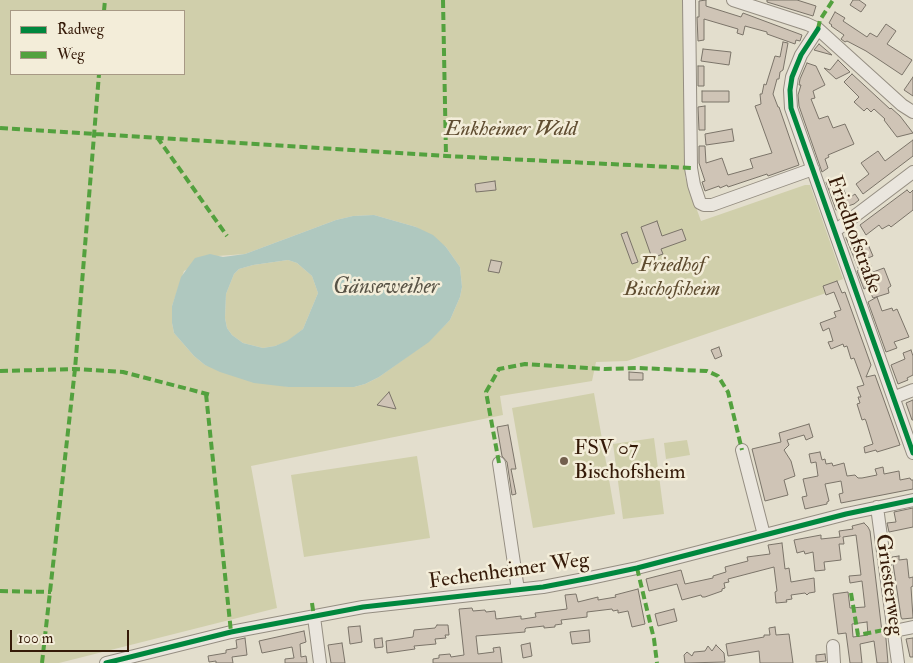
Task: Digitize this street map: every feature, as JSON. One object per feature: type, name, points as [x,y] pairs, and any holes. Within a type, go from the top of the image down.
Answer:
[{"type":"street","points":[[689,0],[690,168],[700,202],[704,205],[712,205],[813,169]]},
{"type":"street","points":[[733,0],[807,24],[818,30],[902,105],[913,112]]},
{"type":"street","name":"Friedhofstraße","points":[[818,30],[797,62],[790,90],[791,108],[913,453]]},
{"type":"street","points":[[835,231],[911,176]]},
{"type":"street","points":[[894,397],[913,390]]},
{"type":"street","points":[[742,450],[764,535]]},
{"type":"street","points":[[499,463],[518,590]]},
{"type":"street","name":"Fechenheimer Weg","points":[[106,663],[206,638],[399,602],[518,590],[564,583],[637,568],[878,506],[913,500]]},
{"type":"street","name":"Griesterweg","points":[[878,506],[898,663]]},
{"type":"street","points":[[314,617],[320,663]]},
{"type":"street","points":[[894,631],[913,627]]},
{"type":"street","points":[[833,646],[834,663]]},
{"type":"green space","name":"Enkheimer Wald","points":[[0,0],[684,0],[685,177],[701,221],[805,185],[810,185],[843,279],[833,283],[835,290],[627,361],[596,362],[592,381],[500,396],[503,415],[251,466],[277,608],[59,663],[0,663]],"holes":[[[374,215],[416,227],[446,247],[460,267],[462,287],[460,297],[450,320],[429,341],[379,377],[365,384],[354,387],[288,387],[205,365],[194,356],[174,333],[172,306],[184,271],[217,256],[245,254],[336,220],[353,216]]]},
{"type":"green space","points":[[288,260],[297,263],[312,276],[318,293],[303,329],[287,342],[275,346],[263,348],[243,343],[232,335],[227,328],[225,318],[226,294],[234,274],[239,269],[253,265]]},
{"type":"green space","name":"FSV 07 Bischofsheim","points":[[594,393],[615,514],[533,528],[512,408]]},
{"type":"green space","points":[[654,438],[664,514],[623,519],[613,444]]},
{"type":"green space","points":[[687,440],[690,455],[666,459],[664,443]]},
{"type":"green space","points":[[417,456],[430,538],[304,557],[291,475]]},
{"type":"water","name":"Gänseweiher","points":[[374,215],[416,227],[433,235],[446,247],[460,267],[462,287],[460,297],[450,320],[429,342],[379,377],[354,387],[288,387],[254,383],[205,365],[194,356],[174,333],[172,306],[181,277],[195,258],[210,254],[223,257],[245,254],[336,220],[353,216]],"holes":[[[288,260],[297,263],[312,276],[318,293],[303,329],[287,341],[263,348],[243,343],[232,335],[227,328],[225,318],[226,294],[234,274],[239,269],[253,265]]]},
{"type":"building","points":[[706,0],[706,6],[741,17],[743,13],[802,35],[800,41],[796,40],[795,44],[767,34],[767,32],[745,26],[743,35],[737,33],[738,29],[704,19],[704,40],[698,41],[697,17],[699,17],[699,1]]},
{"type":"building","points":[[767,0],[797,0],[816,6],[813,16],[767,2]]},
{"type":"building","points":[[853,0],[859,0],[866,5],[861,12],[850,5]]},
{"type":"building","points":[[835,12],[845,18],[843,21],[867,37],[870,33],[877,37],[886,24],[896,31],[887,44],[912,60],[902,75],[866,51],[841,39],[844,35],[829,23]]},
{"type":"building","points":[[783,42],[788,43],[783,70],[780,72],[779,79],[777,79],[773,94],[799,165],[768,176],[767,174],[728,187],[727,185],[720,188],[719,186],[705,191],[702,182],[705,181],[699,163],[699,146],[705,146],[706,163],[722,158],[728,175],[753,168],[750,159],[772,153],[755,106],[761,104],[760,94],[762,94],[764,84],[766,85],[775,56],[780,57]]},
{"type":"building","points":[[819,44],[832,55],[814,50]]},
{"type":"building","points":[[703,49],[731,52],[729,65],[701,61]]},
{"type":"building","points":[[838,60],[850,72],[836,79],[824,68],[830,70]]},
{"type":"building","points":[[807,63],[816,66],[825,85],[813,91],[815,98],[811,99],[819,119],[828,116],[833,128],[845,124],[854,144],[828,155],[829,157],[825,159],[828,168],[822,172],[799,106],[800,79]]},
{"type":"building","points":[[698,66],[704,66],[704,86],[698,86]]},
{"type":"building","points":[[852,74],[900,116],[913,133],[897,137],[885,119],[874,109],[871,112],[867,108],[864,111],[854,102],[859,97],[844,82]]},
{"type":"building","points":[[913,77],[913,96],[904,90]]},
{"type":"building","points":[[702,91],[729,91],[729,102],[702,102]]},
{"type":"building","points":[[705,106],[705,130],[699,130],[698,107]]},
{"type":"building","points":[[732,129],[734,141],[706,145],[705,134]]},
{"type":"building","points":[[913,140],[913,156],[863,194],[856,184],[869,174],[861,163],[878,151],[885,161]]},
{"type":"building","points":[[836,178],[839,187],[842,186],[848,199],[855,194],[859,200],[854,204],[836,210],[826,182]]},
{"type":"building","points":[[495,181],[496,190],[476,192],[475,184]]},
{"type":"building","points":[[907,190],[910,193],[913,190],[913,210],[891,227],[889,225],[882,229],[879,225],[866,235],[860,225]]},
{"type":"building","points":[[657,221],[662,236],[682,229],[686,240],[661,249],[663,254],[652,258],[641,227]]},
{"type":"building","points":[[627,232],[638,262],[632,264],[621,234]]},
{"type":"building","points":[[854,234],[858,245],[867,242],[873,256],[868,258],[873,272],[884,268],[891,286],[888,288],[889,293],[873,298],[868,287],[864,289],[857,271],[859,270],[846,238]]},
{"type":"building","points":[[491,260],[502,262],[499,273],[488,271]]},
{"type":"building","points":[[837,281],[842,293],[845,292],[871,365],[866,377],[875,375],[900,445],[877,452],[876,450],[865,453],[864,447],[873,444],[866,421],[865,419],[862,420],[857,404],[860,403],[858,397],[861,397],[857,387],[864,385],[854,358],[851,359],[847,346],[844,347],[843,344],[831,349],[828,342],[833,341],[829,328],[823,331],[820,323],[836,317],[834,312],[841,310],[834,292],[826,295],[823,286]]},
{"type":"building","points":[[877,297],[882,311],[892,308],[893,311],[897,309],[909,337],[894,342],[897,348],[886,352],[868,302]]},
{"type":"building","points":[[719,347],[722,356],[715,359],[711,350]]},
{"type":"building","points":[[911,350],[913,356],[913,375],[907,378],[908,380],[898,384],[891,365],[905,359],[903,353]]},
{"type":"building","points":[[629,372],[643,373],[643,380],[629,380]]},
{"type":"building","points":[[389,392],[396,409],[377,405]]},
{"type":"building","points":[[913,400],[913,420],[912,420],[906,403]]},
{"type":"building","points":[[809,424],[813,437],[806,440],[804,435],[787,440],[789,445],[784,450],[791,461],[795,476],[784,480],[788,495],[765,501],[752,449],[781,442],[779,433]]},
{"type":"building","points":[[508,425],[516,469],[511,469],[516,494],[512,495],[507,462],[502,456],[497,427]]},
{"type":"building","points":[[820,452],[822,460],[825,459],[826,464],[832,463],[833,466],[844,463],[847,476],[855,475],[858,478],[862,478],[877,475],[875,469],[883,467],[884,474],[899,471],[900,480],[910,478],[913,480],[913,489],[841,503],[839,494],[843,493],[841,481],[825,484],[829,501],[827,504],[805,509],[802,497],[807,496],[803,479],[818,476],[816,462],[811,463],[809,454]]},
{"type":"building","points":[[913,508],[913,527],[889,532],[887,523],[896,522],[894,512]]},
{"type":"building","points":[[864,523],[870,531],[882,632],[885,632],[888,663],[877,663],[874,641],[860,644],[862,663],[850,663],[846,633],[838,634],[833,594],[848,592],[850,608],[865,607],[862,581],[850,583],[849,576],[861,575],[856,535],[843,537],[844,544],[839,544],[841,560],[824,562],[825,570],[815,571],[813,552],[805,554],[804,551],[797,553],[794,540],[821,535],[821,539],[840,537],[839,531],[853,529],[852,526]],"holes":[[[867,622],[868,635],[853,637],[852,624]]]},
{"type":"building","points":[[782,543],[785,569],[789,568],[791,582],[814,578],[815,592],[807,595],[805,593],[791,595],[792,599],[786,600],[787,602],[776,603],[775,592],[777,591],[774,567],[728,579],[729,582],[724,583],[725,588],[722,591],[705,597],[701,595],[682,600],[677,584],[649,591],[646,579],[681,570],[685,584],[713,578],[713,576],[726,572],[725,567],[748,561],[747,557],[770,554],[768,545]]},
{"type":"building","points":[[899,556],[899,560],[907,559],[909,578],[913,577],[913,586],[911,587],[913,618],[902,619],[901,617],[892,557]]},
{"type":"building","points":[[638,589],[645,624],[632,627],[628,611],[618,613],[618,610],[613,611],[612,609],[587,612],[587,617],[561,620],[562,624],[555,625],[555,627],[526,628],[525,632],[476,636],[478,654],[494,652],[493,648],[500,647],[502,663],[433,663],[433,659],[439,658],[439,655],[450,654],[451,657],[464,655],[459,609],[472,608],[473,611],[495,611],[496,619],[521,616],[521,619],[523,619],[536,617],[535,613],[567,609],[565,595],[576,594],[578,602],[598,597],[598,600],[616,597],[615,595]]},
{"type":"building","points":[[674,609],[677,621],[658,626],[655,614]]},
{"type":"building","points":[[437,625],[448,625],[449,635],[445,635],[446,638],[435,639],[436,644],[414,646],[415,649],[387,653],[386,641],[413,637],[414,630],[435,628]]},
{"type":"building","points":[[360,626],[362,642],[350,644],[348,627]]},
{"type":"building","points":[[775,627],[776,635],[789,634],[793,663],[760,663],[759,651],[728,656],[726,644],[770,635],[769,628]]},
{"type":"building","points":[[589,630],[590,642],[572,644],[570,632]]},
{"type":"building","points":[[304,631],[306,642],[300,644],[301,657],[306,656],[307,663],[285,663],[285,659],[294,658],[292,647],[262,653],[259,641]]},
{"type":"building","points":[[245,638],[247,655],[232,657],[233,663],[209,662],[208,656],[226,653],[226,650],[237,648],[236,640]]},
{"type":"building","points":[[382,638],[383,647],[375,648],[374,639]]},
{"type":"building","points":[[913,638],[913,657],[910,657],[906,639]]},
{"type":"building","points":[[342,643],[345,663],[331,663],[328,645]]},
{"type":"building","points":[[530,643],[532,656],[523,658],[521,645]]},
{"type":"building","points":[[716,645],[724,653],[725,662],[685,663],[684,655],[687,652],[692,656],[694,652],[705,651],[708,646],[712,651]]},
{"type":"building","points":[[825,654],[826,661],[816,662],[816,655]]},
{"type":"marked path","points":[[104,10],[105,0]]},
{"type":"marked path","points":[[443,0],[446,156]]},
{"type":"marked path","points":[[818,29],[820,20],[833,0]]},
{"type":"marked path","points":[[42,663],[75,369],[99,75]]},
{"type":"marked path","points":[[0,128],[446,156],[691,168]]},
{"type":"marked path","points":[[157,137],[227,236]]},
{"type":"marked path","points":[[499,463],[486,392],[499,369],[525,364],[605,369],[639,368],[707,371],[718,376],[728,392],[742,450]]},
{"type":"marked path","points":[[0,371],[75,369],[123,372],[211,395]]},
{"type":"marked path","points":[[206,394],[231,632]]},
{"type":"marked path","points":[[637,568],[654,639],[657,663]]},
{"type":"marked path","points":[[0,591],[51,592]]},
{"type":"marked path","points":[[851,593],[858,635],[894,628]]},
{"type":"marked path","points":[[312,603],[314,617]]},
{"type":"cycle path","points":[[818,29],[801,55],[792,77],[790,90],[791,108],[913,453]]},
{"type":"cycle path","points":[[106,663],[231,632],[363,607],[543,587],[590,578],[637,568],[846,514],[913,500]]},
{"type":"place","name":"FSV 07 Bischofsheim","points":[[564,461]]},
{"type":"park label","name":"Friedhof Bischofsheim","points":[[672,278]]}]
